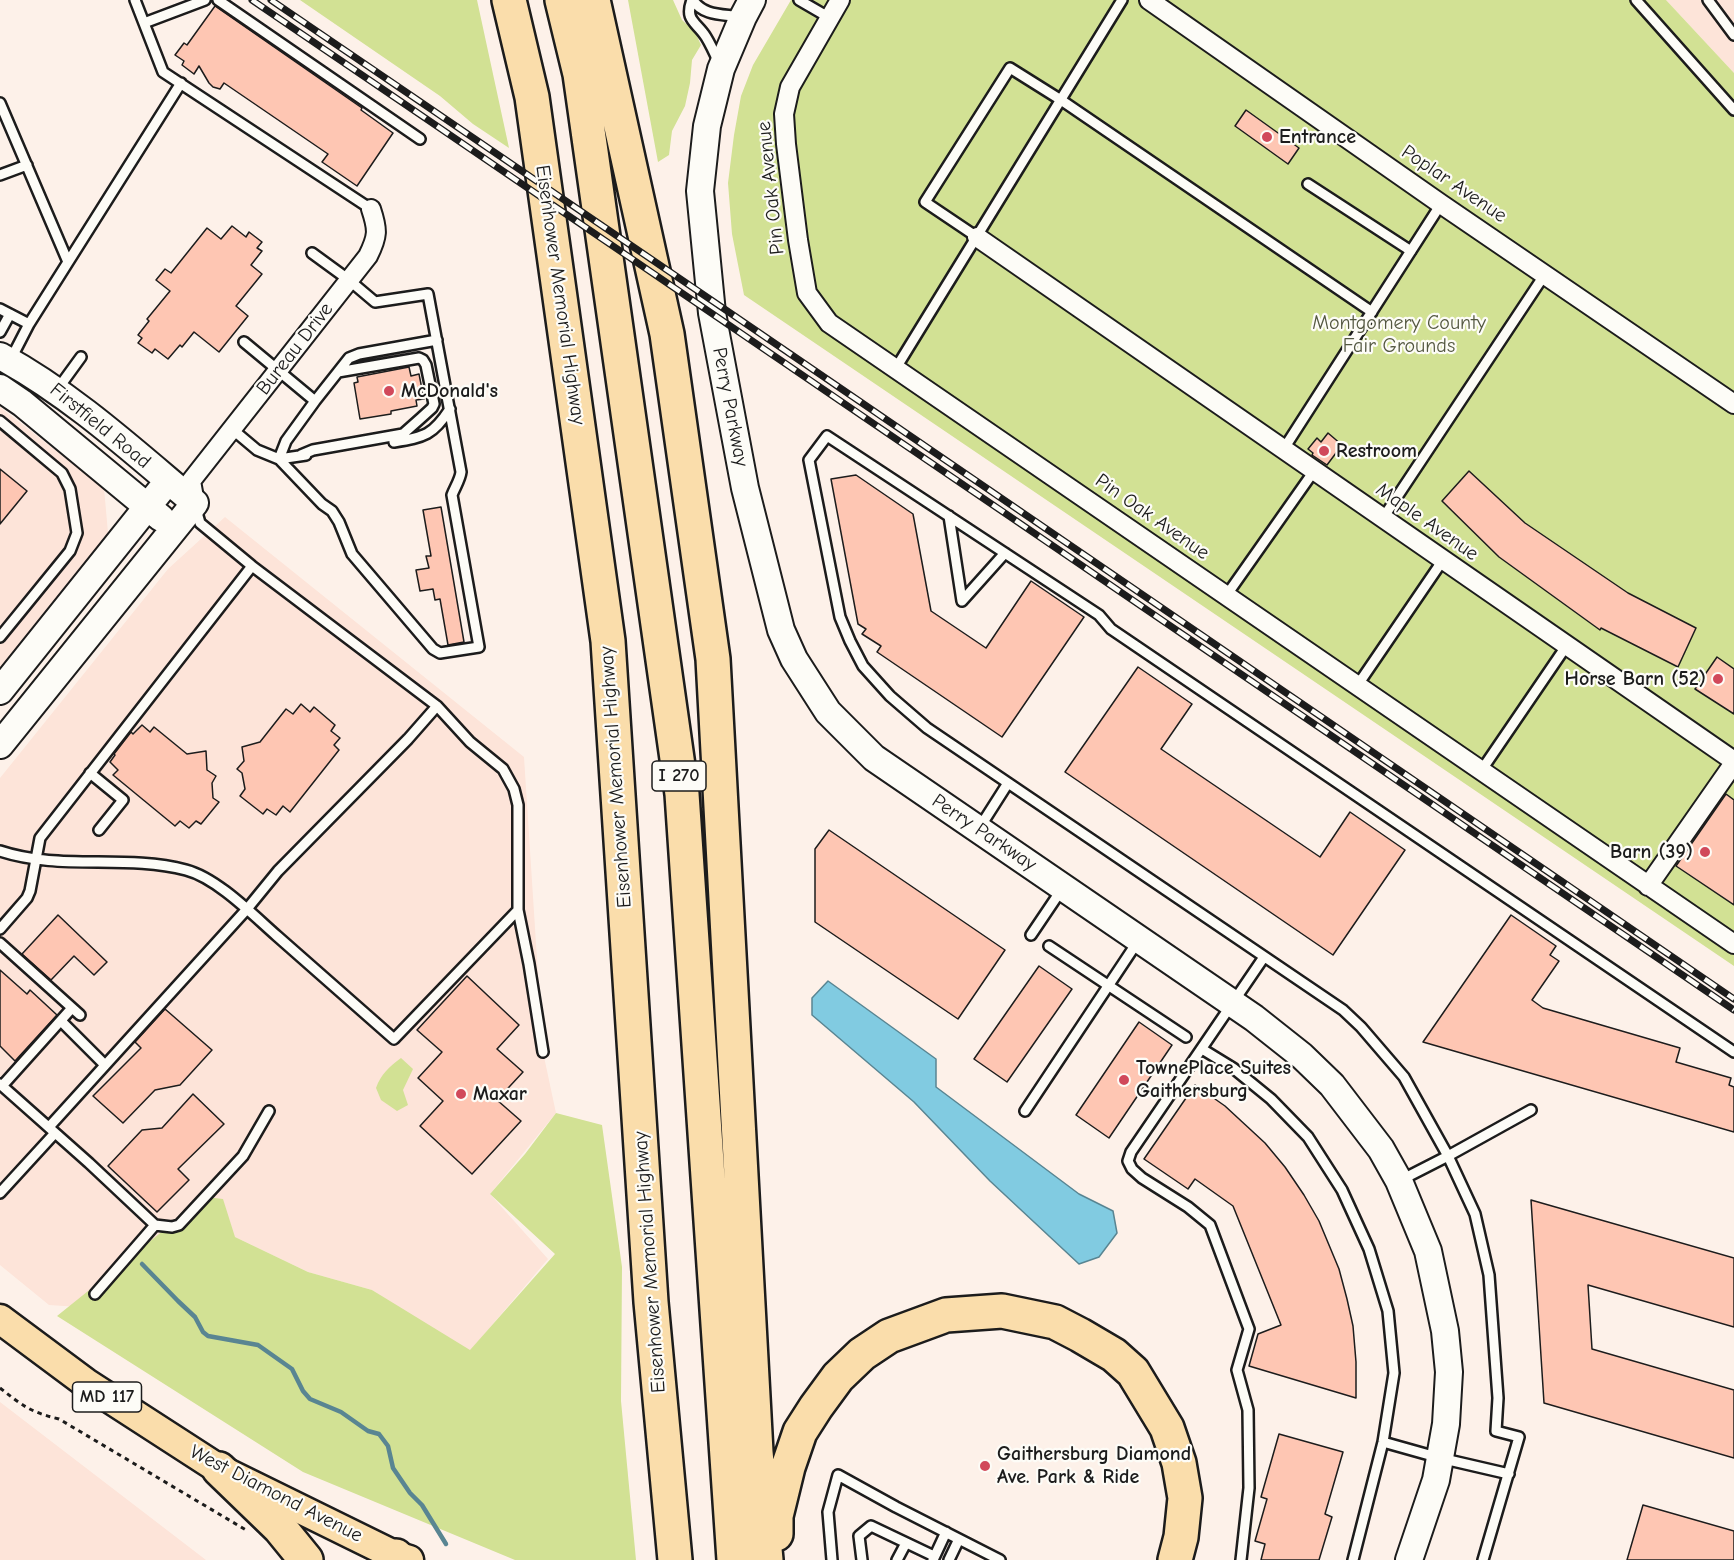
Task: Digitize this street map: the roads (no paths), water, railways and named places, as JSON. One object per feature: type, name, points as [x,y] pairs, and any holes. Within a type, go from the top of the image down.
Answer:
[{"type":"highway","name":"Eisenhower Memorial Highway","points":[[509,0],[532,97],[608,640],[651,1290],[675,1560]]},
{"type":"highway","name":"I 270","points":[[562,0],[580,75],[682,794],[734,1560]]},
{"type":"highway","name":"I 270","points":[[593,0],[667,334],[713,659],[756,1452],[766,1560]]},
{"type":"highway","points":[[601,33],[602,0]]},
{"type":"highway","points":[[775,1560],[776,1516],[788,1467],[800,1432],[838,1377],[862,1354],[889,1336],[946,1315],[1002,1311],[1055,1322],[1114,1355],[1133,1372],[1167,1428],[1179,1463],[1185,1498],[1181,1537],[1175,1560]]},
{"type":"highway","points":[[219,1469],[280,1528],[306,1560]]},
{"type":"main road","name":"West Diamond Avenue","points":[[0,1319],[86,1383],[219,1469],[400,1559]]},
{"type":"street","name":"Pin Oak Avenue","points":[[840,0],[790,87],[784,114],[798,240],[807,293],[829,323],[1734,944]]},
{"type":"street","name":"Poplar Avenue","points":[[1149,0],[1441,204],[1734,404]]},
{"type":"street","name":"Perry Parkway","points":[[747,8],[721,69],[707,126],[700,191],[711,300],[745,488],[781,630],[794,658],[828,712],[874,758],[1254,1018],[1302,1056],[1332,1085],[1381,1149],[1399,1181],[1428,1251],[1445,1331],[1449,1372],[1446,1424],[1436,1480],[1409,1560]]},
{"type":"street","name":"Bureau Drive","points":[[0,745],[174,528],[189,497],[232,429],[368,256],[376,240],[377,226],[371,209]]},
{"type":"street","name":"Maple Avenue","points":[[977,237],[1734,762]]},
{"type":"street","name":"Firstfield Road","points":[[0,355],[57,390],[189,497]]},
{"type":"street","name":"Firstfield Road","points":[[0,388],[22,403],[174,528]]},
{"type":"street","name":"Bureau Drive","points":[[0,691],[147,507],[189,497]]},
{"type":"street","points":[[1648,886],[1734,762]]},
{"type":"lane","points":[[135,0],[163,72],[371,209]]},
{"type":"lane","points":[[144,23],[205,0]]},
{"type":"lane","points":[[218,0],[420,139]]},
{"type":"lane","points":[[693,0],[703,10],[747,8]]},
{"type":"lane","points":[[693,0],[689,10],[692,20],[707,38],[721,69]]},
{"type":"lane","points":[[799,0],[830,18]]},
{"type":"lane","points":[[896,368],[1122,0]]},
{"type":"lane","points":[[1636,0],[1734,110]]},
{"type":"lane","points":[[1708,0],[1734,35]]},
{"type":"lane","points":[[977,237],[925,202],[1010,68],[1061,100],[1372,312]]},
{"type":"lane","points":[[0,355],[13,355],[29,324],[181,83]]},
{"type":"lane","points":[[0,103],[68,262]]},
{"type":"lane","points":[[0,175],[27,165]]},
{"type":"lane","points":[[1308,184],[1410,251]]},
{"type":"lane","points":[[1283,450],[1441,204]]},
{"type":"lane","points":[[232,429],[256,450],[279,459],[322,504],[332,511],[352,554],[433,649],[440,653],[479,647],[452,495],[456,483],[461,479],[461,472],[428,294],[375,302],[312,253]]},
{"type":"lane","points":[[1383,518],[1545,274]]},
{"type":"lane","points":[[0,309],[29,324]]},
{"type":"lane","points":[[0,332],[10,314]]},
{"type":"lane","points":[[279,459],[286,441],[350,358],[359,354],[437,340]]},
{"type":"lane","points":[[244,342],[315,401]]},
{"type":"lane","points":[[57,390],[81,357]]},
{"type":"lane","points":[[301,456],[313,450],[403,435],[434,404],[426,365],[419,358],[338,372]]},
{"type":"lane","points":[[279,459],[411,440],[428,434],[440,425],[450,409]]},
{"type":"lane","points":[[0,421],[62,472],[70,489],[77,533],[70,551],[0,637]]},
{"type":"lane","points":[[1482,1560],[1519,1437],[1497,1431],[1498,1398],[1489,1275],[1475,1214],[1448,1156],[1404,1077],[1361,1027],[1343,1010],[927,728],[890,696],[862,666],[840,617],[809,460],[826,436],[1099,615],[1111,629],[1734,1052]]},
{"type":"lane","points":[[1226,596],[1314,471]]},
{"type":"lane","points":[[189,497],[252,566],[437,706],[470,742],[503,769],[514,789],[518,805],[518,910],[543,1052]]},
{"type":"lane","points":[[949,516],[962,601],[1005,553]]},
{"type":"lane","points":[[1357,686],[1443,560]]},
{"type":"lane","points":[[0,929],[27,898],[30,891],[39,838],[252,566]]},
{"type":"lane","points":[[1481,771],[1567,645]]},
{"type":"lane","points":[[0,1193],[105,1065],[247,909],[278,871],[408,739],[437,706]]},
{"type":"lane","points":[[90,773],[123,800],[99,830]]},
{"type":"lane","points":[[979,830],[1008,783]]},
{"type":"lane","points":[[0,851],[36,860],[140,863],[188,870],[208,880],[247,909],[394,1039],[518,910]]},
{"type":"lane","points":[[1031,935],[1064,887]]},
{"type":"lane","points":[[1025,1111],[1140,939]]},
{"type":"lane","points":[[0,943],[80,1015]]},
{"type":"lane","points":[[1049,946],[1186,1037]]},
{"type":"lane","points":[[1241,1560],[1249,1488],[1248,1410],[1237,1370],[1249,1329],[1210,1225],[1188,1207],[1142,1178],[1132,1169],[1128,1161],[1131,1152],[1264,957]]},
{"type":"lane","points":[[72,1008],[1,1085],[155,1225],[172,1227],[179,1225],[243,1156],[269,1111]]},
{"type":"lane","points":[[61,1021],[105,1065]]},
{"type":"lane","points":[[1202,1049],[1233,1068],[1271,1099],[1308,1137],[1342,1190],[1370,1249],[1388,1311],[1394,1373],[1383,1442],[1353,1560]]},
{"type":"lane","points":[[1399,1181],[1531,1110]]},
{"type":"lane","points":[[95,1294],[155,1225]]},
{"type":"lane","points":[[1383,1442],[1509,1474]]},
{"type":"lane","points":[[832,1560],[828,1512],[838,1475],[1000,1560]]},
{"type":"lane","points":[[862,1560],[859,1536],[871,1526],[934,1558],[946,1532]]},
{"type":"lane","points":[[949,1560],[959,1539]]},
{"type":"lane","points":[[897,1560],[906,1543]]},
{"type":"water","points":[[828,981],[936,1059],[936,1087],[1079,1194],[1113,1211],[1117,1233],[1099,1257],[1079,1264],[990,1181],[914,1102],[812,1015],[812,998]]},
{"type":"waterway","points":[[142,1264],[195,1317],[203,1332],[208,1336],[258,1345],[292,1369],[303,1391],[310,1399],[341,1412],[368,1431],[379,1434],[388,1446],[393,1468],[410,1493],[422,1505],[446,1544]]},
{"type":"railway","points":[[252,0],[1734,1010]]},
{"type":"railway","points":[[271,0],[1734,999]]},
{"type":"place","name":"Entrance","points":[[1267,137]]},
{"type":"place","name":"McDonald's","points":[[389,391]]},
{"type":"place","name":"Restroom","points":[[1324,451]]},
{"type":"place","name":"Horse Barn (52)","points":[[1718,679]]},
{"type":"place","name":"Barn (39)","points":[[1705,852]]},
{"type":"place","name":"TownePlace Suites Gaithersburg","points":[[1124,1080]]},
{"type":"place","name":"Maxar","points":[[461,1094]]},
{"type":"place","name":"Gaithersburg Diamond Ave. Park & Ride","points":[[985,1466]]},
{"type":"park label","name":"Montgomery County Fair Grounds","points":[[1399,334]]}]
